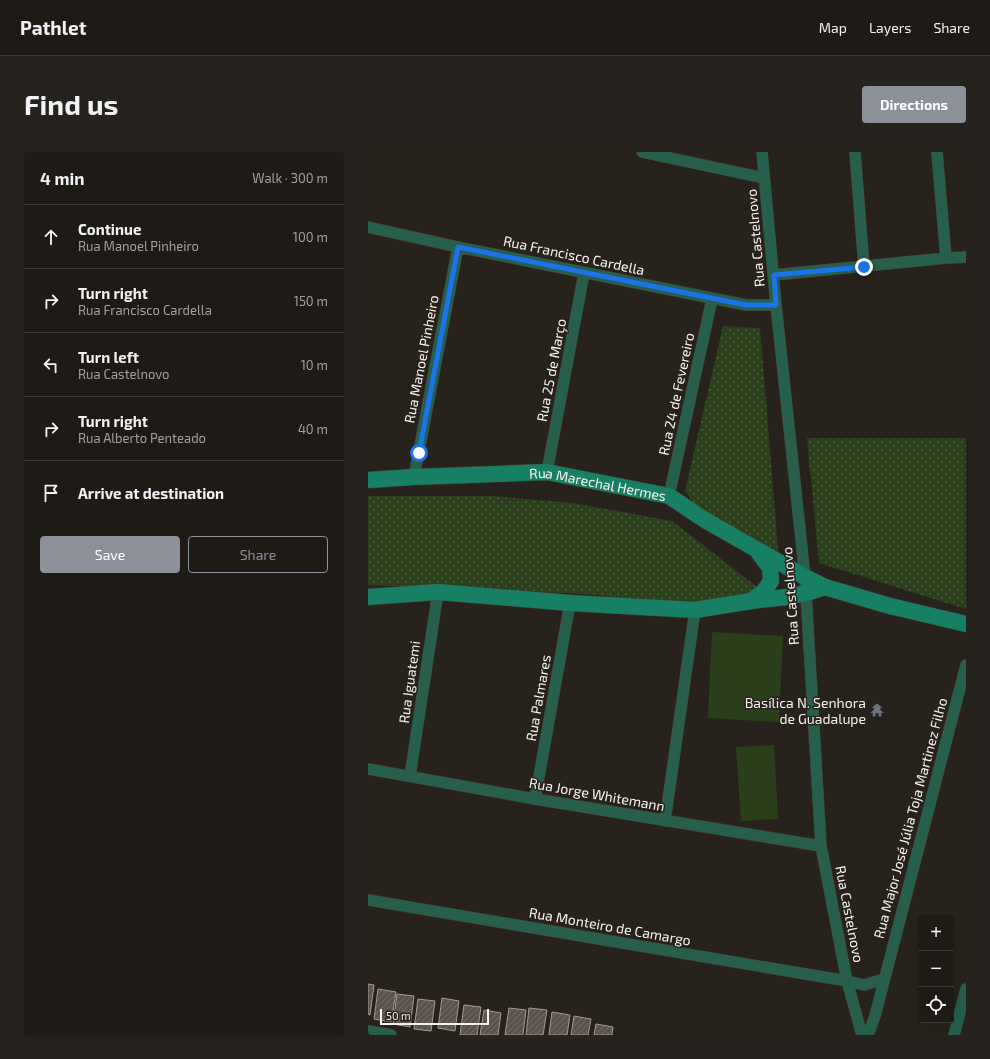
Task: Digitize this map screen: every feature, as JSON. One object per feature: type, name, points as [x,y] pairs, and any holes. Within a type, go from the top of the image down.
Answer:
[{"type":"street","points":[[642,152],[764,178]]},
{"type":"street","name":"Rua Castelnovo","points":[[762,152],[776,305],[805,577],[821,846],[847,981],[862,1035]]},
{"type":"street","points":[[854,152],[864,267]]},
{"type":"street","points":[[937,152],[946,258]]},
{"type":"street","name":"Rua Francisco Cardella","points":[[368,227],[712,299],[746,305],[776,305]]},
{"type":"street","name":"Rua Manoel Pinheiro","points":[[414,477],[458,247]]},
{"type":"street","points":[[774,275],[966,257]]},
{"type":"street","name":"Rua 25 de Março","points":[[547,472],[584,273]]},
{"type":"street","name":"Rua 24 de Fevereiro","points":[[669,496],[712,299]]},
{"type":"street","name":"Rua Marechal Hermes","points":[[368,480],[547,472],[669,496],[706,520],[805,577],[825,586],[890,606],[966,624]]},
{"type":"street","points":[[751,601],[764,591],[771,581],[770,568],[754,547]]},
{"type":"street","points":[[368,597],[438,592],[570,603],[695,610],[786,597],[806,593],[825,586]]},
{"type":"street","name":"Rua Iguatemi","points":[[410,776],[438,592]]},
{"type":"street","name":"Rua Palmares","points":[[535,798],[570,603]]},
{"type":"street","points":[[665,821],[695,610]]},
{"type":"street","name":"Rua Major José Júlia Toja Martinez Filho","points":[[868,1035],[875,1016],[966,665]]},
{"type":"street","name":"Rua Jorge Whitemann","points":[[368,769],[665,821],[821,846]]},
{"type":"street","name":"Rua Monteiro de Camargo","points":[[368,900],[847,981]]},
{"type":"street","points":[[847,981],[864,985],[884,979]]},
{"type":"street","points":[[954,1035],[966,989]]},
{"type":"street","points":[[368,1031],[391,1035]]},
{"type":"green space","points":[[723,326],[760,328],[779,561],[696,506],[685,491]]},
{"type":"green space","points":[[807,438],[966,438],[966,609],[819,563]]},
{"type":"green space","points":[[368,496],[492,496],[573,503],[672,521],[756,586],[757,596],[723,603],[656,601],[585,594],[368,585]]},
{"type":"green space","points":[[712,632],[783,636],[779,722],[708,718]]},
{"type":"green space","points":[[774,745],[778,819],[741,821],[736,747]]},
{"type":"building","points":[[368,984],[374,985],[370,1015],[368,1014]]},
{"type":"building","points":[[378,989],[396,992],[391,1022],[374,1019]]},
{"type":"building","points":[[397,994],[414,996],[410,1027],[393,1024]]},
{"type":"building","points":[[442,998],[459,1001],[455,1031],[438,1028]]},
{"type":"building","points":[[418,999],[435,1001],[431,1031],[414,1029]]},
{"type":"building","points":[[464,1005],[481,1007],[477,1035],[460,1035]]},
{"type":"building","points":[[509,1008],[526,1010],[523,1035],[505,1035]]},
{"type":"building","points":[[529,1008],[547,1010],[543,1035],[526,1035]]},
{"type":"building","points":[[484,1010],[501,1013],[498,1035],[480,1035]]},
{"type":"building","points":[[552,1012],[570,1015],[567,1035],[549,1035]]},
{"type":"building","points":[[574,1016],[591,1019],[588,1035],[571,1035]]},
{"type":"building","points":[[596,1024],[613,1027],[612,1035],[594,1035]]},
{"type":"place","name":"Basílica N. Senhora de Guadalupe","points":[[877,710]]},
{"type":"route","points":[[419,453],[458,247],[746,305],[776,305],[774,275],[864,267]]}]
